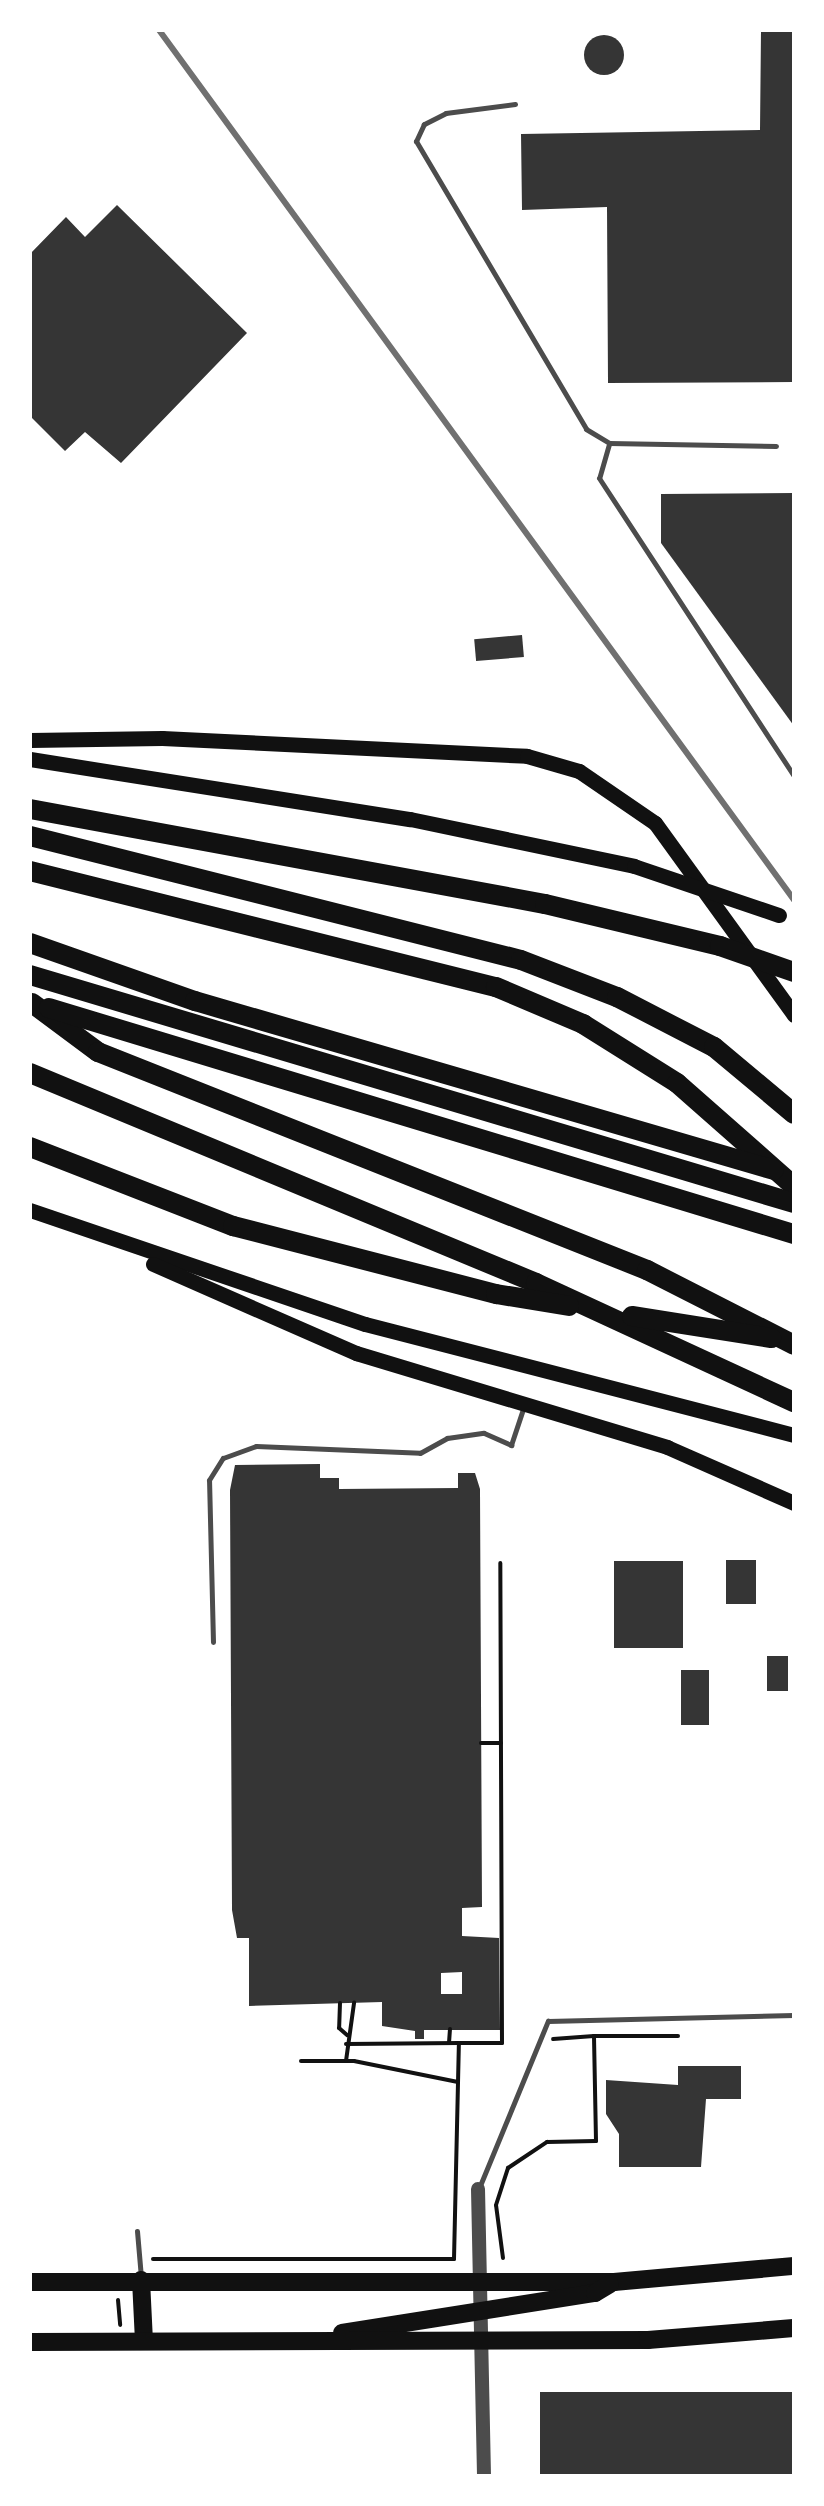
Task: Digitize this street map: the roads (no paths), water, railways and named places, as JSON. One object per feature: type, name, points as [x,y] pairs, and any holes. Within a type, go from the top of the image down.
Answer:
[{"type":"highway","points":[[30,809],[546,904],[720,946],[794,972]]},
{"type":"highway","points":[[30,836],[522,960],[617,997],[714,1047],[794,1114]]},
{"type":"highway","points":[[30,871],[496,987],[583,1024],[677,1083],[794,1186]]},
{"type":"highway","points":[[30,944],[195,1001],[794,1176]]},
{"type":"highway","points":[[30,975],[794,1203]]},
{"type":"highway","points":[[31,1002],[794,1234]]},
{"type":"highway","points":[[31,1002],[98,1052],[647,1270],[794,1343]]},
{"type":"highway","points":[[30,1073],[536,1283],[794,1402]]},
{"type":"highway","points":[[30,1147],[233,1226],[372,1264],[496,1294],[794,1343]]},
{"type":"main road","points":[[30,740],[162,738],[527,756],[579,771],[619,794],[655,823],[794,1015]]},
{"type":"main road","points":[[30,759],[485,835],[634,866],[779,915]]},
{"type":"main road","points":[[30,1210],[356,1353],[667,1448],[794,1503]]},
{"type":"main road","points":[[72,1228],[365,1324],[794,1435]]},
{"type":"main road","points":[[30,2282],[614,2282],[794,2266]]},
{"type":"main road","points":[[142,2280],[144,2341]]},
{"type":"main road","points":[[323,2339],[375,2324],[595,2293],[614,2282]]},
{"type":"main road","points":[[30,2342],[648,2340],[794,2328]]},
{"type":"street","points":[[478,2189],[484,2476]]},
{"type":"lane","points":[[515,104],[446,113],[424,124],[416,141],[586,429],[609,443],[776,446]]},
{"type":"lane","points":[[609,443],[600,478],[794,776]]},
{"type":"lane","points":[[213,1642],[210,1480],[223,1458],[256,1446],[420,1453],[447,1438],[484,1433],[511,1445],[524,1404]]},
{"type":"lane","points":[[478,2189],[548,2021],[794,2015]]},
{"type":"lane","points":[[138,2232],[142,2280]]},
{"type":"railway","points":[[159,30],[794,900]]}]
